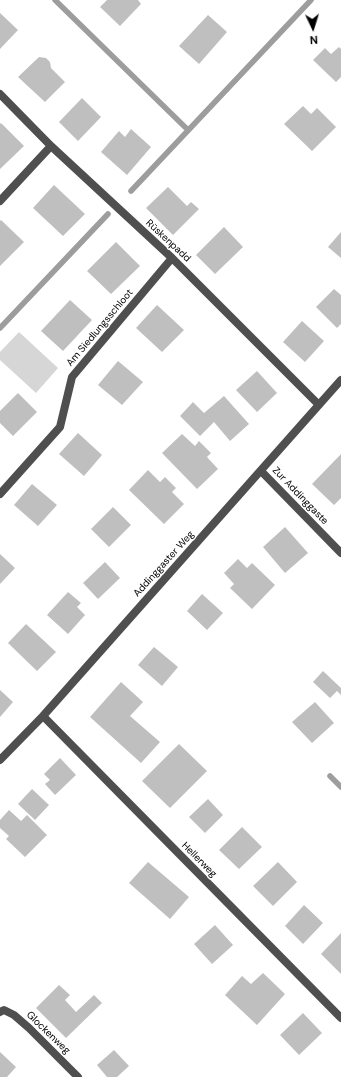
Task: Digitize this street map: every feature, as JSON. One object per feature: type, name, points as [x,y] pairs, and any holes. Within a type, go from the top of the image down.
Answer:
[{"type":"street","name":"Rüskenpadd","points":[[0,94],[52,146],[172,258],[319,405]]},
{"type":"street","points":[[0,201],[52,146]]},
{"type":"street","name":"Am Siedlungsschloot","points":[[0,494],[60,427],[72,377],[172,258]]},
{"type":"street","name":"Addinggaster Weg","points":[[0,760],[43,716],[341,380]]},
{"type":"street","name":"Zur Addinggaste","points":[[261,471],[341,553]]},
{"type":"street","name":"Hellerweg","points":[[43,716],[341,1018]]},
{"type":"street","name":"Glockenweg","points":[[0,1012],[4,1010],[14,1015],[30,1028],[78,1077]]},
{"type":"shaded area","points":[[19,332],[58,368],[36,393],[0,360],[0,352]]},
{"type":"building","points":[[107,0],[138,0],[141,4],[120,26],[100,7]]},
{"type":"building","points":[[0,13],[18,30],[0,49]]},
{"type":"building","points":[[208,15],[227,32],[199,64],[179,46]]},
{"type":"building","points":[[339,47],[341,49],[341,77],[336,82],[313,60],[325,48],[331,54]]},
{"type":"building","points":[[39,57],[46,58],[50,62],[51,68],[65,82],[45,102],[18,77]]},
{"type":"building","points":[[82,98],[101,117],[78,141],[59,122]]},
{"type":"building","points":[[303,106],[311,114],[317,108],[336,127],[312,151],[284,124]]},
{"type":"building","points":[[1,123],[24,146],[0,169],[0,124]]},
{"type":"building","points":[[131,129],[151,147],[127,175],[101,152],[119,131],[125,137]]},
{"type":"building","points":[[54,185],[85,214],[63,236],[33,208]]},
{"type":"building","points":[[168,187],[187,206],[191,202],[199,209],[173,235],[146,208]]},
{"type":"building","points":[[1,220],[24,242],[0,266],[0,221]]},
{"type":"building","points":[[224,227],[243,247],[215,274],[196,255]]},
{"type":"building","points":[[341,232],[341,258],[328,247]]},
{"type":"building","points":[[116,242],[140,266],[111,294],[87,271]]},
{"type":"building","points":[[334,289],[341,295],[341,324],[337,328],[316,307]]},
{"type":"building","points":[[70,300],[92,320],[63,351],[41,331]]},
{"type":"building","points":[[157,305],[184,330],[162,352],[136,328]]},
{"type":"building","points":[[302,321],[324,341],[305,362],[283,342]]},
{"type":"building","points":[[118,361],[143,382],[122,405],[98,385]]},
{"type":"building","points":[[257,371],[277,393],[257,412],[236,390]]},
{"type":"building","points":[[18,393],[37,412],[13,436],[0,423],[0,411]]},
{"type":"building","points":[[224,396],[249,424],[230,441],[214,422],[200,436],[180,416],[193,402],[204,413]]},
{"type":"building","points":[[78,433],[102,455],[84,476],[59,454]]},
{"type":"building","points":[[182,434],[195,446],[199,441],[211,453],[207,457],[218,469],[197,489],[162,453]]},
{"type":"building","points":[[341,454],[341,498],[334,505],[312,484]]},
{"type":"building","points":[[148,470],[160,482],[165,477],[176,488],[172,492],[184,504],[164,524],[129,490]]},
{"type":"building","points":[[32,484],[57,505],[38,526],[14,505]]},
{"type":"building","points":[[113,507],[131,525],[109,547],[91,529]]},
{"type":"building","points":[[285,527],[308,553],[285,573],[263,547]]},
{"type":"building","points":[[0,554],[15,568],[0,584]]},
{"type":"building","points":[[238,559],[247,568],[252,563],[275,585],[252,609],[230,588],[234,584],[224,573]]},
{"type":"building","points":[[105,562],[120,578],[98,599],[83,583]]},
{"type":"building","points":[[68,592],[81,603],[77,607],[85,615],[68,634],[47,615]]},
{"type":"building","points":[[202,594],[223,613],[207,630],[187,611]]},
{"type":"building","points":[[26,624],[56,652],[37,671],[8,643]]},
{"type":"building","points":[[154,647],[178,667],[162,686],[138,665]]},
{"type":"building","points":[[323,671],[341,688],[341,695],[337,691],[330,698],[313,682]]},
{"type":"building","points":[[121,682],[143,702],[130,716],[160,742],[141,763],[90,717]]},
{"type":"building","points":[[0,690],[13,702],[0,717]]},
{"type":"building","points":[[315,702],[334,723],[312,743],[292,722]]},
{"type":"building","points":[[179,744],[207,771],[170,808],[142,781]]},
{"type":"building","points":[[60,758],[76,775],[55,795],[45,784],[50,780],[44,774]]},
{"type":"building","points":[[32,789],[49,805],[35,820],[18,804]]},
{"type":"building","points":[[208,799],[223,815],[205,833],[189,817]]},
{"type":"building","points":[[9,810],[21,821],[27,815],[47,835],[25,857],[6,839],[9,836],[0,828],[0,820]]},
{"type":"building","points":[[242,827],[262,847],[239,869],[219,850]]},
{"type":"building","points":[[148,862],[189,897],[170,919],[129,883]]},
{"type":"building","points":[[278,862],[297,882],[273,906],[253,886]]},
{"type":"building","points":[[304,905],[323,923],[303,944],[285,926]]},
{"type":"building","points":[[215,925],[233,945],[212,964],[194,944]]},
{"type":"building","points":[[341,933],[341,974],[321,954]]},
{"type":"building","points":[[263,973],[285,994],[257,1025],[225,995],[242,976],[251,984]]},
{"type":"building","points":[[59,985],[70,995],[65,1000],[76,1012],[94,995],[102,1003],[66,1038],[36,1008]]},
{"type":"building","points":[[303,1013],[322,1033],[299,1055],[280,1035]]},
{"type":"building","points":[[114,1050],[129,1066],[117,1077],[107,1077],[97,1065]]},
{"type":"building","points":[[0,1052],[16,1067],[7,1077],[0,1077]]},
{"type":"waterway","points":[[55,0],[187,129]]},
{"type":"waterway","points":[[131,191],[311,0]]},
{"type":"waterway","points":[[0,328],[108,214]]},
{"type":"waterway","points":[[330,776],[341,787]]}]
